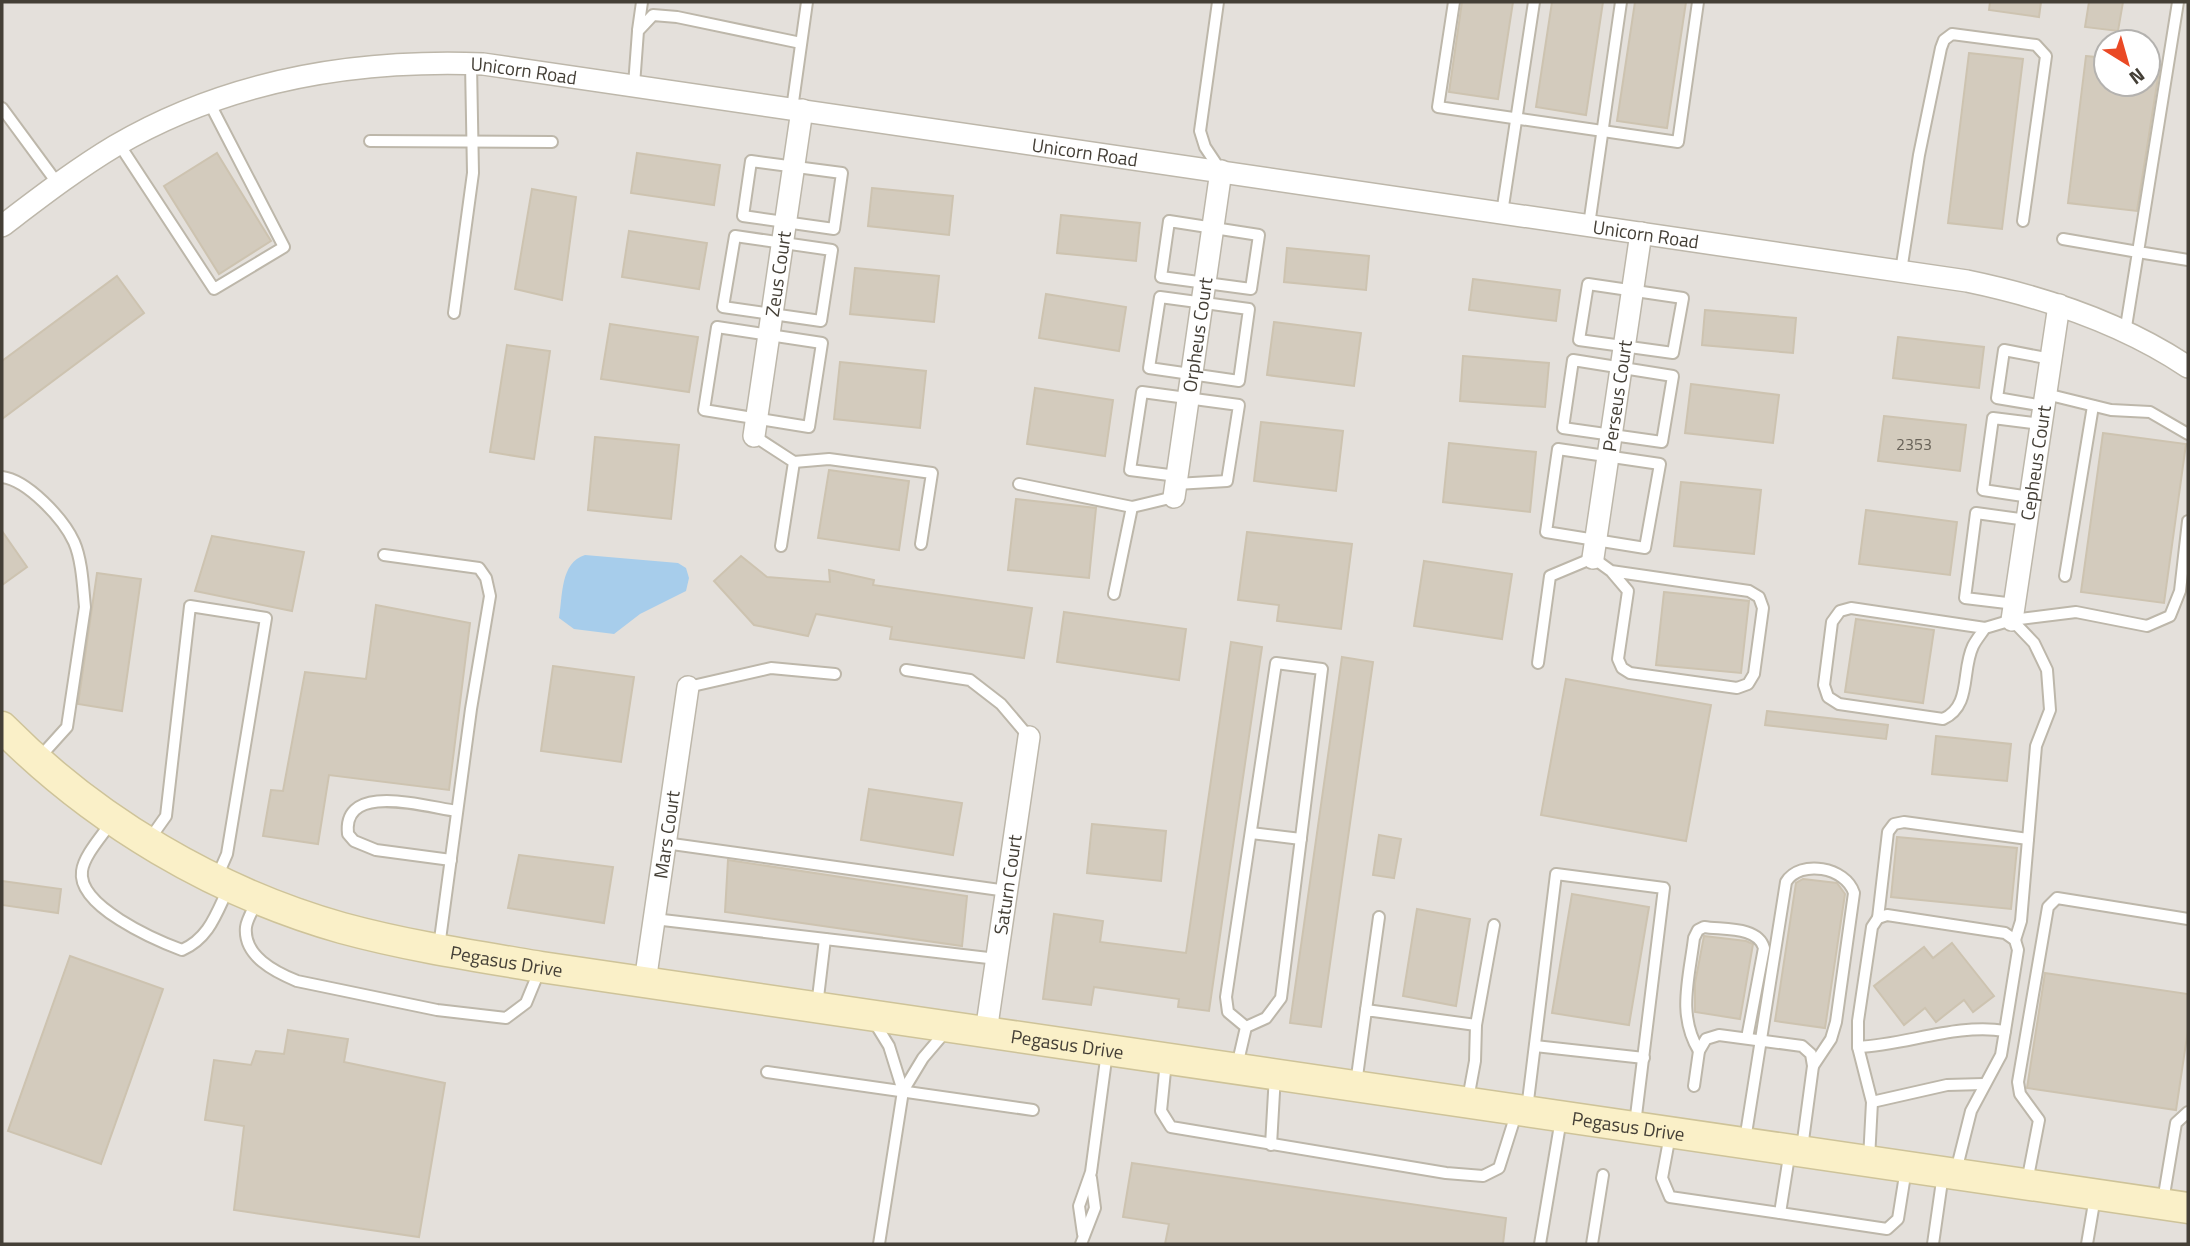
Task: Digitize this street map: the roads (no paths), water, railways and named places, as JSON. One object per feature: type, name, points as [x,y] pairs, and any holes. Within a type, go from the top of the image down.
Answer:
[{"type":"street","name":"Unicorn Road","points":[[2,226],[118,144],[209,102],[288,78],[331,70],[385,64],[471,64],[634,85],[1977,283],[2059,305],[2125,333],[2188,367]]},
{"type":"street","name":"Zeus Court","points":[[755,427],[793,167],[797,109]]},
{"type":"street","name":"Orpheus Court","points":[[1175,486],[1221,171]]},
{"type":"street","name":"Perseus Court","points":[[1594,550],[1641,233]]},
{"type":"street","name":"Cepheus Court","points":[[2014,612],[2059,305]]},
{"type":"street","name":"Mars Court","points":[[645,982],[688,687]]},
{"type":"street","name":"Pegasus Drive","points":[[2,727],[37,760],[113,819],[148,842],[223,883],[342,928],[439,950],[2176,1206]]},
{"type":"street","name":"Saturn Court","points":[[986,1032],[1029,737]]},
{"type":"lane","points":[[634,85],[642,2]]},
{"type":"lane","points":[[797,109],[801,43],[807,2]]},
{"type":"lane","points":[[1218,2],[1200,131],[1205,147],[1221,171]]},
{"type":"lane","points":[[1454,2],[1438,107],[1678,142],[1698,2]]},
{"type":"lane","points":[[1502,212],[1534,2]]},
{"type":"lane","points":[[1589,225],[1621,2]]},
{"type":"lane","points":[[2125,333],[2178,2]]},
{"type":"lane","points":[[638,31],[653,15],[801,43]]},
{"type":"lane","points":[[1901,271],[1919,155],[1941,48],[1944,40],[1952,34],[2036,45],[2046,56],[2022,221]]},
{"type":"lane","points":[[454,313],[473,173],[471,64]]},
{"type":"lane","points":[[118,144],[214,289],[284,247],[209,102]]},
{"type":"lane","points":[[2,108],[58,184]]},
{"type":"lane","points":[[370,141],[473,139],[552,142]]},
{"type":"lane","points":[[793,167],[751,161],[743,216],[784,233],[832,250],[821,321],[770,325],[717,327],[704,410],[755,427],[809,427],[822,343],[770,325],[723,307],[734,236],[784,233],[834,229],[842,173],[793,167]]},
{"type":"lane","points":[[1213,228],[1169,221],[1161,276],[1203,293],[1249,309],[1239,381],[1149,368],[1160,297],[1203,293],[1251,289],[1259,235],[1213,228]]},
{"type":"lane","points":[[2063,239],[2188,260]]},
{"type":"lane","points":[[1633,290],[1587,284],[1579,340],[1623,357],[1673,376],[1662,442],[1563,428],[1573,360],[1623,357],[1673,353],[1683,298],[1633,290]]},
{"type":"lane","points":[[2044,408],[1997,398],[2004,350],[2051,359]]},
{"type":"lane","points":[[1019,484],[1132,507],[1175,486],[1227,481],[1239,405],[1142,392],[1130,470],[1175,486]]},
{"type":"lane","points":[[2065,576],[2093,406]]},
{"type":"lane","points":[[2030,497],[1983,490],[1993,418],[2044,408],[2093,406],[2150,412],[2188,434]]},
{"type":"lane","points":[[755,427],[794,462],[829,459],[932,473],[921,544]]},
{"type":"lane","points":[[1558,449],[1608,456],[1660,464],[1645,548],[1594,550],[1546,532],[1558,449]]},
{"type":"lane","points":[[781,547],[794,462]]},
{"type":"lane","points":[[2,477],[21,481],[66,529],[74,542],[83,589],[85,607],[67,727],[37,760]]},
{"type":"lane","points":[[1114,594],[1132,507]]},
{"type":"lane","points":[[2027,520],[1976,513],[1965,598],[2014,612],[2076,612],[2147,626],[2170,616],[2180,591],[2188,521]]},
{"type":"lane","points":[[1594,550],[1611,571],[1628,591],[1618,659],[1622,668],[1630,673],[1737,688],[1748,684],[1754,674],[1763,608],[1759,597],[1749,591],[1611,571]]},
{"type":"lane","points":[[1538,663],[1550,576],[1594,550]]},
{"type":"lane","points":[[384,555],[480,568],[486,578],[490,596],[439,950]]},
{"type":"lane","points":[[113,819],[82,868],[81,880],[94,902],[137,929],[182,950],[189,947],[207,933],[223,883],[266,618],[190,606],[166,816],[148,842]]},
{"type":"lane","points":[[1985,628],[1851,608],[1840,611],[1832,622],[1824,685],[1828,697],[1839,704],[1943,719],[1954,714],[1961,704],[1972,648],[1985,628],[2014,612]]},
{"type":"lane","points":[[1933,1244],[1950,1173],[1965,1126],[2001,1055],[2021,921],[2036,747],[2050,710],[2047,670],[2014,612]]},
{"type":"lane","points":[[1276,663],[1322,669],[1281,998],[1266,1018],[1246,1027],[1228,1012],[1226,997],[1276,663]]},
{"type":"lane","points":[[688,687],[771,668],[835,674]]},
{"type":"lane","points":[[906,670],[970,680],[1001,704],[1029,737]]},
{"type":"lane","points":[[451,860],[363,847],[348,834],[347,822],[355,808],[371,800],[457,811]]},
{"type":"lane","points":[[1869,1161],[1872,1102],[1858,1047],[1858,1021],[1888,832],[1894,824],[1904,822],[2028,839]]},
{"type":"lane","points":[[1251,833],[1301,838]]},
{"type":"lane","points":[[665,843],[1007,891]]},
{"type":"lane","points":[[1744,1143],[1786,882],[1792,872],[1803,868],[1842,875],[1850,881],[1854,893],[1836,1022],[1831,1039],[1813,1066]]},
{"type":"lane","points":[[1166,1058],[1161,1111],[1171,1127],[1446,1174],[1483,1176],[1499,1168],[1522,1110],[1535,1046],[1556,874],[1664,888],[1635,1127]]},
{"type":"lane","points":[[258,898],[246,926],[249,944],[260,960],[278,973],[298,981],[437,1010],[506,1018],[526,1003],[541,967]]},
{"type":"lane","points":[[2026,1184],[2039,1119],[2020,1094],[2018,1082],[2048,907],[2057,898],[2188,919]]},
{"type":"lane","points":[[1875,922],[1887,915],[2005,933],[2016,945]]},
{"type":"lane","points":[[1356,1086],[1379,918]]},
{"type":"lane","points":[[654,919],[997,959]]},
{"type":"lane","points":[[1467,1102],[1475,1061],[1476,1025],[1494,925]]},
{"type":"lane","points":[[1699,1051],[1688,1034],[1685,1015],[1695,938],[1698,930],[1704,927],[1754,934],[1762,940],[1764,948],[1747,1038]]},
{"type":"lane","points":[[816,1007],[825,939]]},
{"type":"lane","points":[[1366,1010],[1476,1025]]},
{"type":"lane","points":[[870,1015],[889,1046],[904,1091]]},
{"type":"lane","points":[[879,1244],[904,1091],[923,1058],[950,1027]]},
{"type":"lane","points":[[1237,1069],[1246,1027]]},
{"type":"lane","points":[[1858,1047],[1884,1046],[1987,1028],[2005,1031]]},
{"type":"lane","points":[[1694,1086],[1699,1051],[1706,1039],[1719,1035],[1802,1046],[1811,1054],[1813,1066],[1780,1213]]},
{"type":"lane","points":[[1535,1046],[1644,1058]]},
{"type":"lane","points":[[1082,1239],[1079,1206],[1091,1172],[1107,1050]]},
{"type":"lane","points":[[767,1072],[1033,1110]]},
{"type":"lane","points":[[1271,1145],[1275,1074]]},
{"type":"lane","points":[[1872,1102],[1947,1085],[1984,1084]]},
{"type":"lane","points":[[2176,1206],[2176,1123],[2188,1112]]},
{"type":"lane","points":[[1540,1244],[1562,1116]]},
{"type":"lane","points":[[1671,1132],[1662,1178],[1670,1197],[1887,1229],[1898,1219],[1906,1167]]},
{"type":"lane","points":[[1592,1244],[1603,1175]]},
{"type":"lane","points":[[2087,1244],[2095,1194]]},
{"type":"water","points":[[585,555],[678,563],[686,568],[689,578],[686,591],[640,614],[614,634],[574,629],[559,618],[562,590],[571,565]]}]
